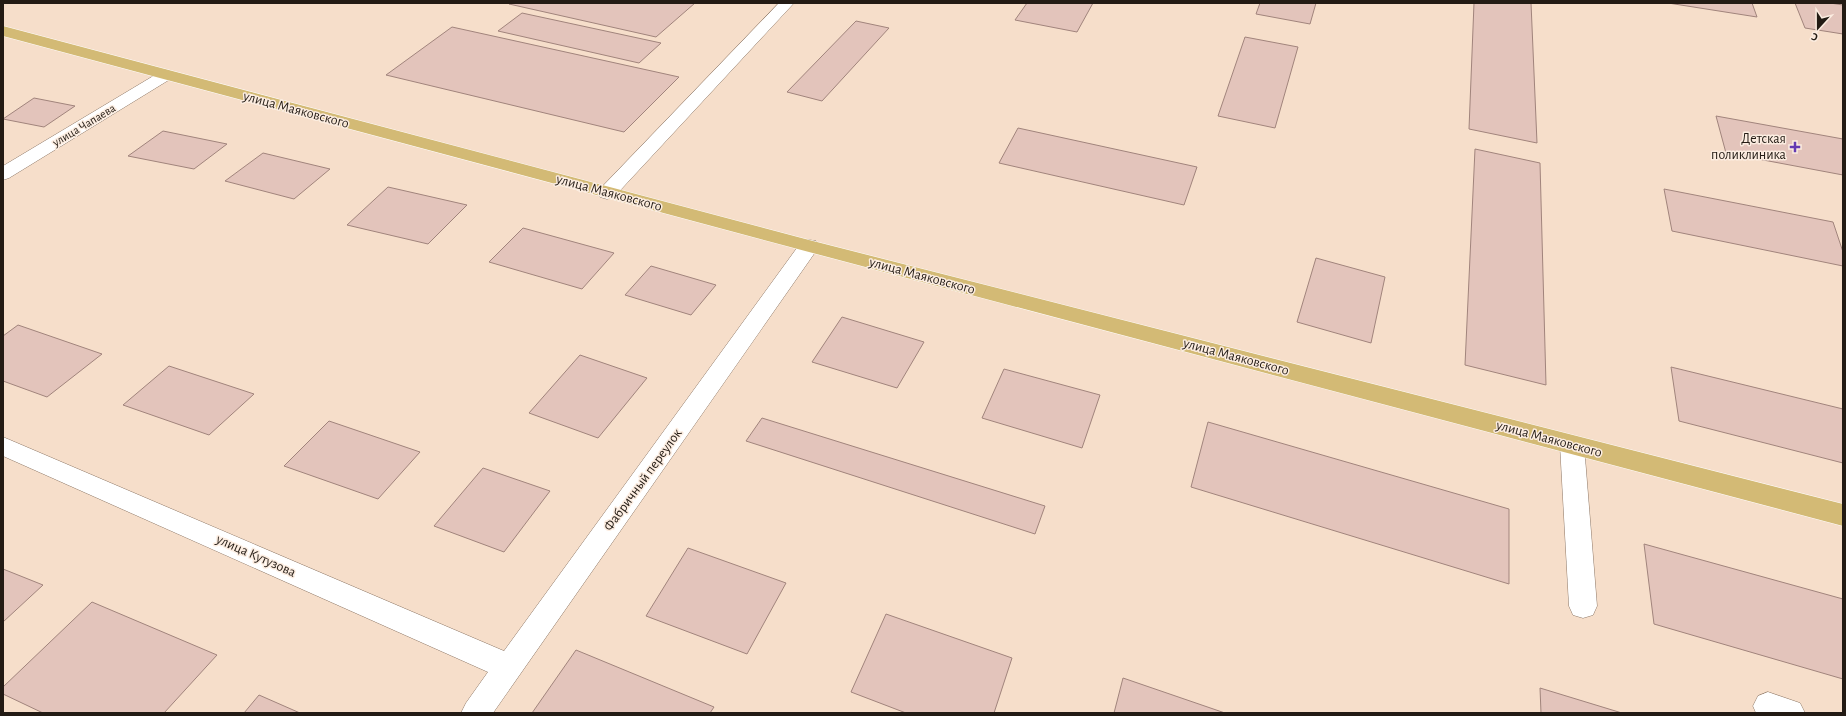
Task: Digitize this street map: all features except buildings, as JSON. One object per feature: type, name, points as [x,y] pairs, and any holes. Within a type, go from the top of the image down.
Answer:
[{"type":"main road","name":"улица Маяковского","points":[[3,31],[607,193],[1843,515]]},
{"type":"street","points":[[607,193],[786,3]]},
{"type":"street","name":"улица Чапаева","points":[[3,174],[166,75]]},
{"type":"street","name":"Фабричный переулок","points":[[476,713],[809,246]]},
{"type":"street","points":[[1572,445],[1583,606]]},
{"type":"street","name":"улица Кутузова","points":[[3,446],[509,667]]},
{"type":"place","name":"Детская поликлиника","points":[[1795,147]]}]
